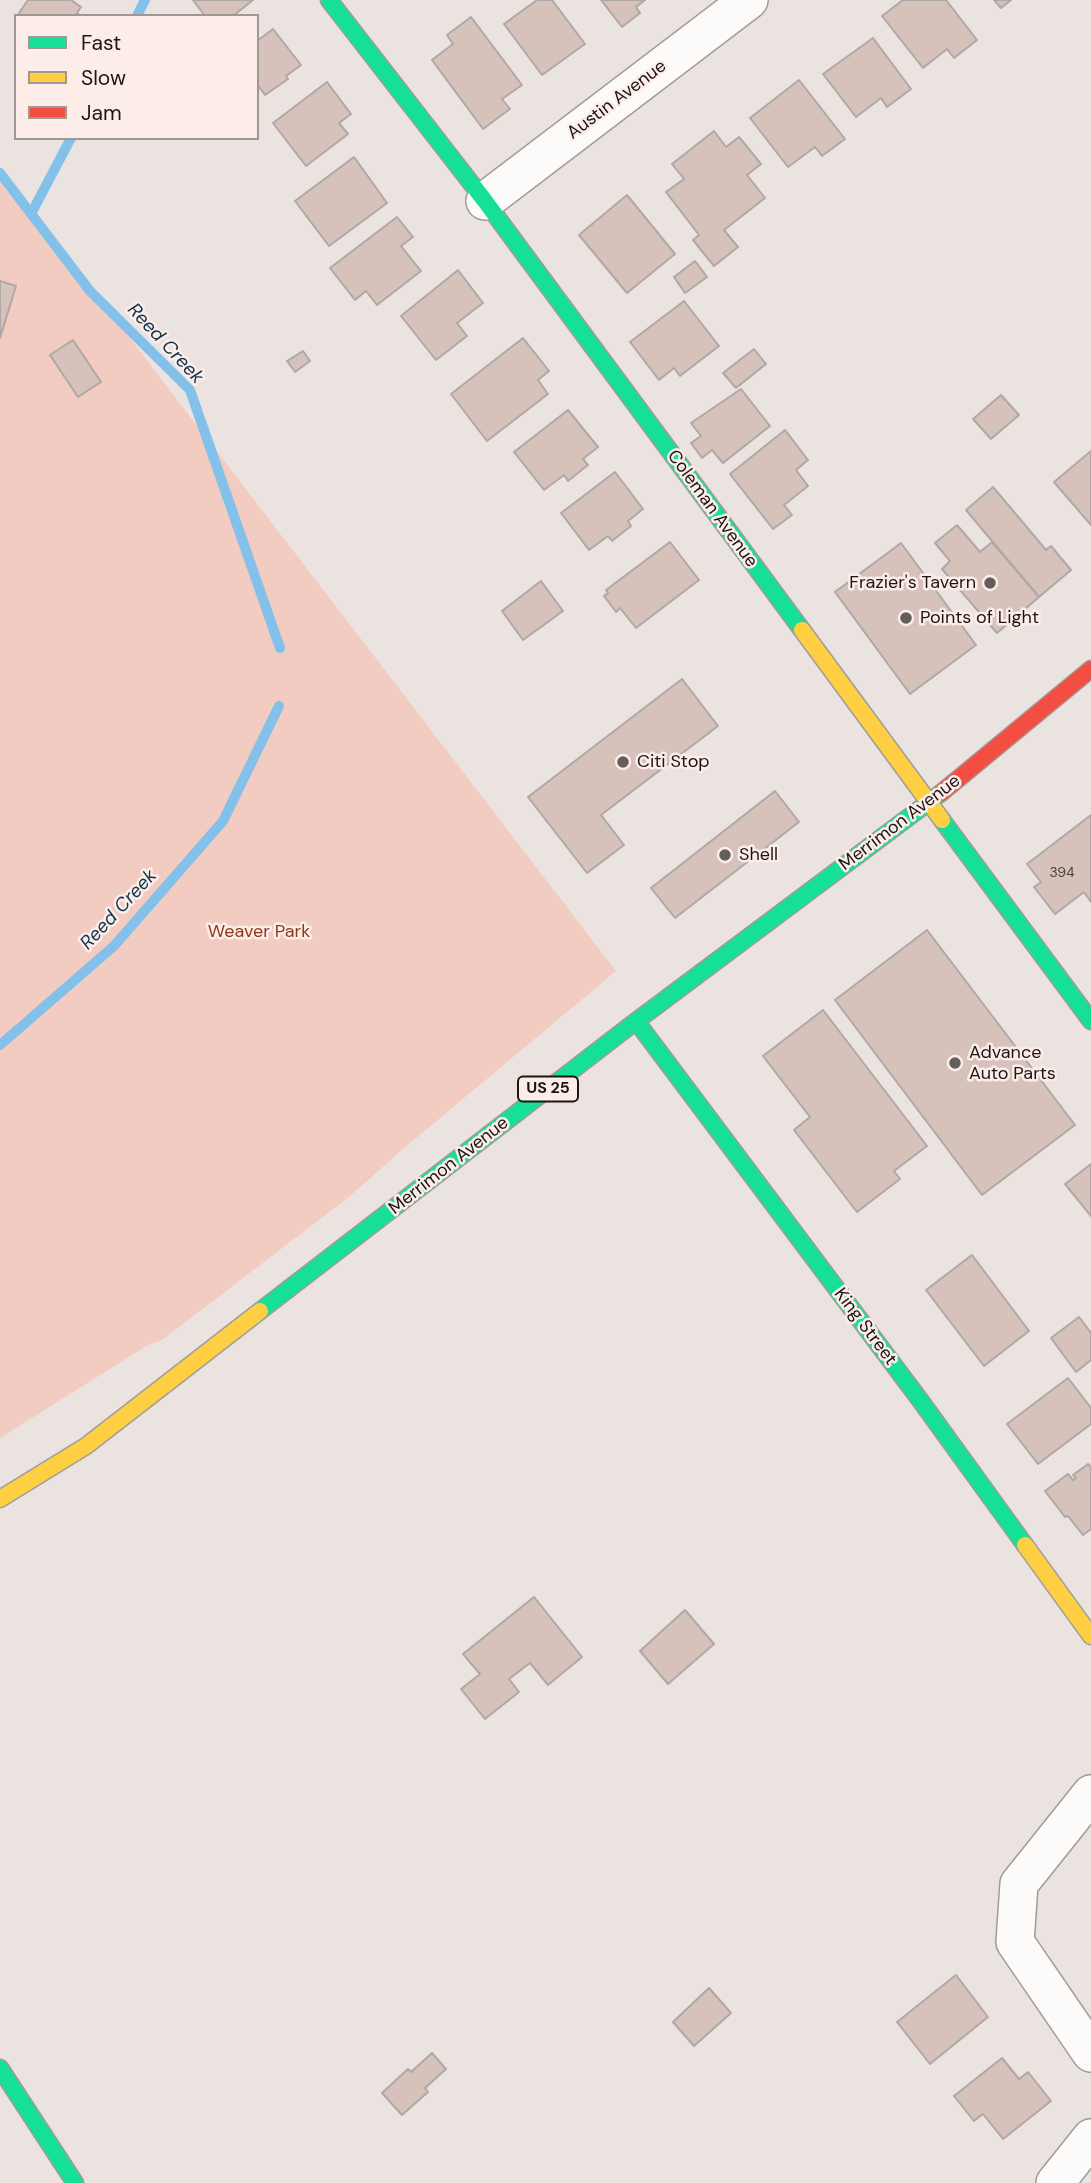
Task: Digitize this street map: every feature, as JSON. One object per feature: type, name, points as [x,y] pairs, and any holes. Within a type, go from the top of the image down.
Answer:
[{"type":"street","name":"Coleman Avenue","points":[[329,0],[485,201],[1091,1021]]},
{"type":"street","name":"Austin Avenue","points":[[485,201],[749,0]]},
{"type":"street","name":"Merrimon Avenue","points":[[0,1499],[86,1446],[636,1021],[929,803],[1091,669]]},
{"type":"street","name":"King Street","points":[[636,1021],[920,1400],[1091,1636]]},
{"type":"street","points":[[1091,1794],[1019,1884],[1015,1942],[1091,2053]]},
{"type":"street","points":[[0,2068],[75,2183]]},
{"type":"street","points":[[1055,2183],[1091,2138]]},
{"type":"green space","name":"Weaver Park","points":[[0,169],[616,971],[349,1197],[162,1340],[148,1345],[0,1438]]},
{"type":"building","points":[[28,0],[71,0],[81,7],[78,14],[18,14]]},
{"type":"building","points":[[193,0],[253,0],[236,14],[204,14]]},
{"type":"building","points":[[537,0],[552,0],[585,44],[542,75],[504,24]]},
{"type":"building","points":[[601,0],[645,0],[636,7],[640,13],[622,27]]},
{"type":"building","points":[[903,0],[946,0],[977,40],[954,58],[947,49],[923,68],[882,16]]},
{"type":"building","points":[[994,0],[1011,0],[1001,8]]},
{"type":"building","points":[[471,17],[522,85],[502,99],[510,109],[483,129],[432,60],[453,44],[447,35]]},
{"type":"building","points":[[273,29],[301,65],[286,76],[288,79],[265,95],[259,87],[259,40]]},
{"type":"building","points":[[873,38],[911,89],[887,107],[881,98],[856,117],[823,74]]},
{"type":"building","points":[[799,80],[845,139],[822,156],[815,147],[788,167],[750,118]]},
{"type":"building","points":[[327,82],[351,114],[339,123],[348,134],[306,166],[273,123]]},
{"type":"building","points":[[714,131],[726,147],[739,137],[761,164],[747,175],[765,198],[724,230],[738,247],[714,266],[693,240],[699,235],[666,192],[684,179],[672,164]]},
{"type":"building","points":[[354,157],[387,203],[329,246],[295,201]]},
{"type":"building","points":[[627,195],[675,254],[627,293],[579,235]]},
{"type":"building","points":[[397,217],[413,237],[401,246],[421,271],[377,305],[366,291],[355,300],[330,268]]},
{"type":"building","points":[[695,261],[707,277],[685,293],[674,277]]},
{"type":"building","points":[[458,270],[483,303],[457,323],[467,336],[436,360],[401,316]]},
{"type":"building","points":[[0,281],[16,286],[0,338]]},
{"type":"building","points":[[684,301],[719,346],[680,376],[674,368],[659,380],[630,342]]},
{"type":"building","points":[[523,338],[549,371],[538,380],[548,394],[487,441],[451,394]]},
{"type":"building","points":[[73,340],[101,382],[78,397],[50,355]]},
{"type":"building","points":[[754,349],[766,364],[736,388],[723,373]]},
{"type":"building","points":[[303,351],[310,361],[295,372],[287,361]]},
{"type":"building","points":[[741,389],[770,426],[723,463],[712,450],[702,458],[691,443],[701,436],[691,423]]},
{"type":"building","points":[[1001,395],[1019,415],[991,439],[973,419]]},
{"type":"building","points":[[568,410],[598,447],[583,459],[588,465],[568,481],[564,475],[544,490],[514,452]]},
{"type":"building","points":[[785,430],[808,460],[796,470],[808,486],[784,505],[792,515],[773,529],[730,474]]},
{"type":"building","points":[[1091,451],[1091,525],[1054,482]]},
{"type":"building","points":[[615,472],[643,509],[628,521],[631,526],[612,541],[608,536],[589,550],[561,513]]},
{"type":"building","points":[[993,487],[1046,550],[1051,546],[1071,570],[1039,597],[966,510]]},
{"type":"building","name":"Frazier's Tavern","points":[[957,525],[980,552],[992,542],[1039,597],[997,633],[942,569],[950,561],[935,543]]},
{"type":"building","points":[[670,542],[699,580],[636,628],[620,608],[616,612],[604,596],[608,593],[606,590]]},
{"type":"building","name":"Points of Light","points":[[901,543],[976,645],[910,694],[835,592]]},
{"type":"building","points":[[541,581],[563,611],[523,640],[502,611]]},
{"type":"building","name":"Citi Stop","points":[[682,679],[718,726],[601,815],[624,845],[587,873],[528,797]]},
{"type":"building","name":"Shell","points":[[775,791],[799,822],[675,918],[651,888]]},
{"type":"building","points":[[1091,815],[1091,902],[1084,892],[1055,914],[1034,887],[1041,882],[1027,864]]},
{"type":"building","name":"Advance Auto Parts","points":[[927,930],[1075,1125],[982,1195],[835,1000]]},
{"type":"building","points":[[823,1010],[927,1146],[894,1171],[900,1179],[857,1212],[794,1130],[810,1117],[763,1056]]},
{"type":"building","points":[[1091,1164],[1091,1216],[1065,1184]]},
{"type":"building","points":[[972,1255],[1029,1331],[984,1366],[926,1290]]},
{"type":"building","points":[[1079,1317],[1091,1333],[1091,1360],[1076,1372],[1051,1338]]},
{"type":"building","points":[[1068,1378],[1091,1408],[1091,1424],[1038,1464],[1007,1424]]},
{"type":"building","points":[[1088,1464],[1091,1467],[1091,1529],[1083,1535],[1045,1491],[1068,1474],[1073,1480],[1076,1478],[1073,1475]]},
{"type":"building","points":[[534,1597],[582,1657],[548,1685],[530,1663],[509,1679],[519,1692],[485,1719],[461,1689],[480,1674],[463,1654]]},
{"type":"building","points":[[685,1610],[714,1644],[668,1684],[640,1651]]},
{"type":"building","points":[[956,1975],[988,2017],[930,2064],[897,2022]]},
{"type":"building","points":[[709,1988],[731,2013],[694,2046],[673,2022]]},
{"type":"building","points":[[432,2053],[446,2069],[425,2088],[428,2092],[402,2115],[382,2093],[408,2069],[411,2072]]},
{"type":"building","points":[[1002,2058],[1019,2079],[1028,2072],[1051,2101],[1003,2139],[983,2114],[974,2121],[954,2096]]},
{"type":"waterway","points":[[138,14],[145,0]]},
{"type":"waterway","points":[[32,212],[70,140]]},
{"type":"waterway","name":"Reed Creek","points":[[0,173],[90,291],[190,390],[280,648]]},
{"type":"waterway","name":"Reed Creek","points":[[0,1045],[114,946],[223,821],[279,706]]},
{"type":"traffic: fast","points":[[329,0],[485,201],[802,630]]},
{"type":"traffic: fast","points":[[260,1311],[631,1025],[941,793]]},
{"type":"traffic: fast","points":[[942,820],[1091,1021]]},
{"type":"traffic: fast","points":[[636,1021],[920,1400],[1025,1545]]},
{"type":"traffic: fast","points":[[0,2068],[75,2183]]},
{"type":"traffic: slow","points":[[802,630],[942,820]]},
{"type":"traffic: slow","points":[[0,1499],[86,1446],[260,1311]]},
{"type":"traffic: slow","points":[[1025,1545],[1091,1636]]},
{"type":"traffic: jam","points":[[941,793],[1091,669]]},
{"type":"place","name":"Frazier's Tavern","points":[[990,583]]},
{"type":"place","name":"Points of Light","points":[[906,618]]},
{"type":"place","name":"Citi Stop","points":[[623,762]]},
{"type":"place","name":"Shell","points":[[725,855]]},
{"type":"place","name":"Advance Auto Parts","points":[[955,1063]]}]
